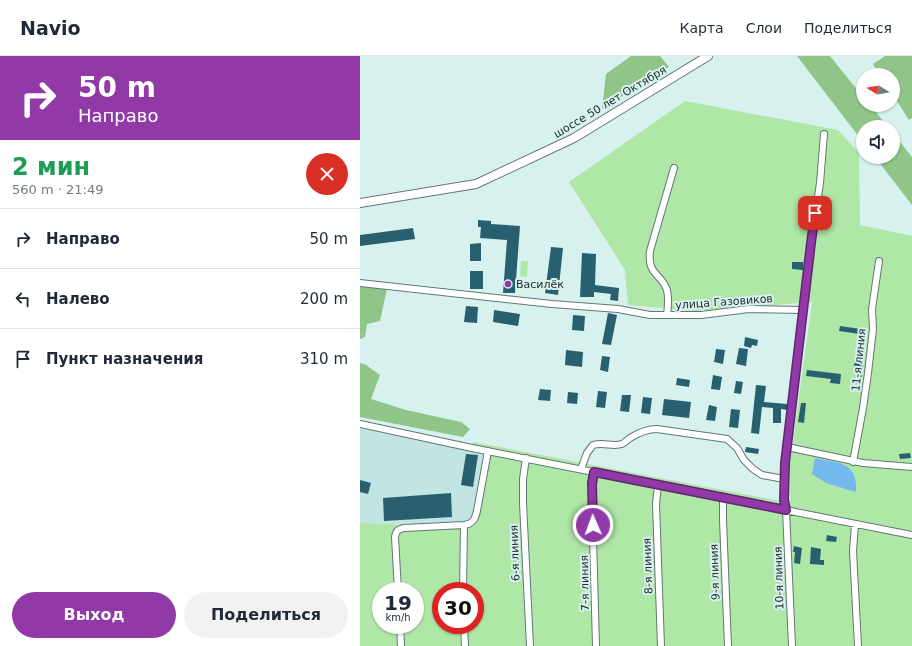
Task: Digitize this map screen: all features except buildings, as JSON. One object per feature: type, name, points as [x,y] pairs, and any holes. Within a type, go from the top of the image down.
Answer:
[{"type":"street","name":"шоссе 50 лет Октября","points":[[360,203],[476,184],[574,138],[708,56]]},
{"type":"street","name":"10-я линия","points":[[792,646],[786,510],[784,500],[786,447],[802,327],[802,310],[820,183],[824,134]]},
{"type":"street","points":[[667,315],[667,289],[650,266],[648,260],[674,168]]},
{"type":"street","name":"11-я линия","points":[[853,462],[866,387],[873,330],[872,309],[879,260]]},
{"type":"street","name":"улица Газовиков","points":[[360,283],[552,304],[618,309],[650,315],[701,315],[749,309],[802,310]]},
{"type":"street","points":[[360,424],[488,451],[912,535]]},
{"type":"street","points":[[581,469],[587,453],[593,445],[603,443],[615,445],[622,444],[631,437],[647,430],[657,429],[727,439],[737,448],[744,460],[753,469],[762,474],[784,479]]},
{"type":"street","points":[[786,447],[853,462],[912,467]]},
{"type":"street","points":[[398,582],[396,532],[399,529],[404,528],[464,525],[472,523],[475,520],[477,511],[488,451]]},
{"type":"street","name":"6-я линия","points":[[526,458],[523,479],[523,503],[530,646]]},
{"type":"street","name":"7-я линия","points":[[594,472],[592,500],[596,646]]},
{"type":"street","name":"8-я линия","points":[[658,485],[656,512],[661,646]]},
{"type":"street","name":"9-я линия","points":[[724,498],[723,520],[728,646]]},
{"type":"street","points":[[855,524],[853,551],[858,646]]},
{"type":"street","points":[[463,582],[464,525]]},
{"type":"street","points":[[400,634],[401,646]]},
{"type":"street","points":[[464,634],[465,646]]},
{"type":"shaded area","points":[[360,426],[484,453],[470,527],[360,523]]},
{"type":"green space","points":[[631,56],[660,56],[669,67],[602,109],[606,74]]},
{"type":"green space","points":[[797,56],[830,56],[856,88],[856,112],[876,112],[882,120],[856,120],[856,133]]},
{"type":"green space","points":[[885,56],[912,56],[912,118],[909,120],[900,106],[900,68],[876,68],[873,64]]},
{"type":"green space","points":[[685,101],[838,130],[856,150],[856,164],[859,164],[860,225],[912,236],[912,646],[360,646],[360,523],[470,527],[485,450],[472,448],[473,442],[790,503],[790,463],[812,302],[696,311],[628,305],[625,270],[569,182]]},
{"type":"green space","points":[[900,142],[912,157],[912,205],[880,164],[900,164]]},
{"type":"green space","points":[[521,261],[528,261],[527,277],[520,276]]},
{"type":"green space","points":[[360,286],[387,289],[380,321],[367,324],[365,337],[360,339]]},
{"type":"green space","points":[[360,363],[366,365],[380,375],[371,399],[406,410],[461,422],[470,429],[463,437],[360,417]]},
{"type":"water","points":[[815,458],[839,463],[850,469],[856,482],[856,492],[826,483],[812,474]]},
{"type":"place","name":"Василёк","points":[[508,284]]},
{"type":"route","points":[[593,525],[592,483],[594,472],[786,510],[784,500],[785,463],[802,327],[802,310],[815,213]]}]
